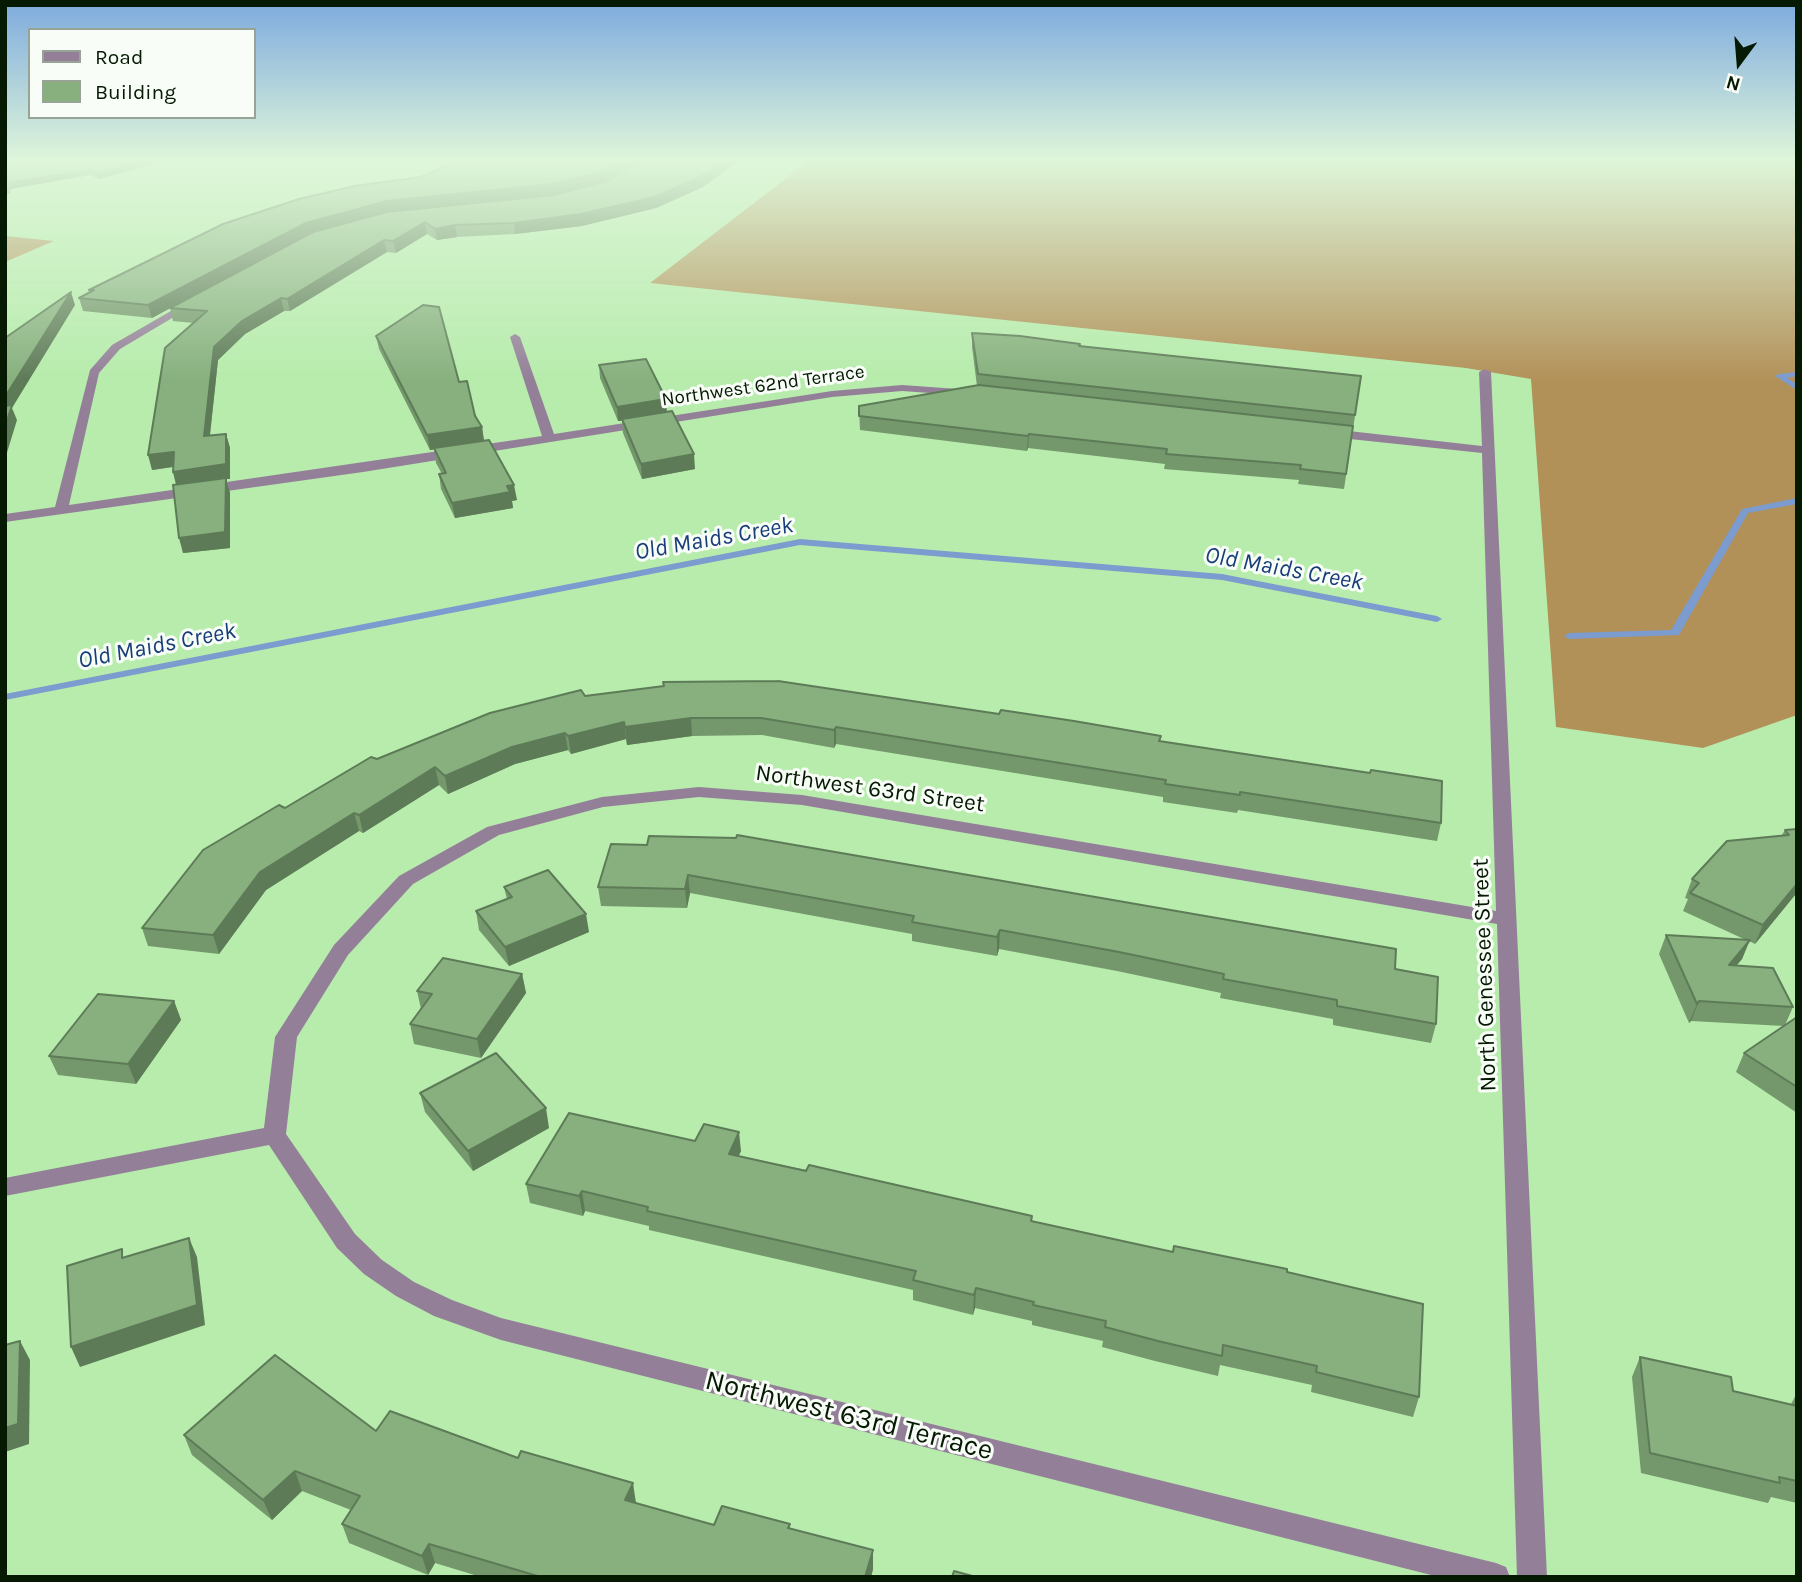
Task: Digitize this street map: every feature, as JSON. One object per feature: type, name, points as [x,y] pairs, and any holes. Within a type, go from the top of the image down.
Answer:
[{"type":"street","points":[[61,511],[94,372],[116,347],[205,295]]},
{"type":"street","points":[[515,337],[549,438]]},
{"type":"street","name":"North Genessee Street","points":[[1485,372],[1532,1577]]},
{"type":"street","name":"Northwest 62nd Terrace","points":[[5,518],[351,470],[872,390],[930,388],[984,394]]},
{"type":"street","points":[[1311,430],[1487,450]]},
{"type":"street","name":"Northwest 63rd Street","points":[[275,1135],[286,1037],[341,950],[406,880],[494,831],[602,803],[699,792],[802,800],[1507,919]]},
{"type":"street","points":[[5,1187],[275,1135]]},
{"type":"street","name":"Northwest 63rd Terrace","points":[[275,1135],[346,1241],[373,1267],[405,1289],[443,1308],[501,1329],[1496,1577]]},
{"type":"shaded area","points":[[714,234],[1797,234],[1797,715],[1703,748],[1556,727],[1531,379],[1466,368],[650,283]]},
{"type":"shaded area","points":[[5,236],[54,241],[5,262]]},
{"type":"building","points":[[203,234],[285,234],[148,305],[79,298],[94,290],[89,290]]},
{"type":"building","points":[[310,234],[405,234],[393,241],[384,240],[287,299],[281,298],[242,321],[214,347],[204,436],[226,434],[226,464],[173,472],[174,452],[148,455],[165,348],[207,311],[170,308]]},
{"type":"building","points":[[71,292],[5,397],[5,338]]},
{"type":"building","points":[[423,305],[439,307],[459,382],[467,381],[475,416],[482,427],[427,435],[376,336]]},
{"type":"building","points":[[972,333],[1020,336],[1080,344],[1079,346],[1361,376],[1355,415],[978,374]]},
{"type":"building","points":[[646,359],[666,399],[617,407],[599,365]]},
{"type":"building","points":[[979,385],[1353,426],[1346,474],[1300,469],[1301,465],[1166,454],[1167,449],[859,416],[859,406]]},
{"type":"building","points":[[12,405],[5,427],[5,406]]},
{"type":"building","points":[[672,411],[694,454],[641,464],[622,419]]},
{"type":"building","points":[[489,440],[514,485],[507,486],[510,492],[452,503],[439,474],[446,473],[434,448]]},
{"type":"building","points":[[226,478],[225,532],[179,538],[173,485]]},
{"type":"building","points":[[778,681],[999,714],[1001,710],[1161,736],[1159,741],[1370,773],[1371,770],[1442,781],[1441,823],[1240,792],[1240,795],[1165,784],[1166,780],[836,727],[834,730],[761,718],[691,718],[625,727],[624,722],[568,736],[565,733],[512,747],[445,776],[435,767],[359,815],[354,813],[260,872],[213,935],[142,928],[203,850],[279,805],[285,808],[371,757],[377,759],[490,713],[581,690],[585,696],[664,686],[663,682]]},
{"type":"building","points":[[1797,829],[1797,884],[1763,925],[1690,893],[1699,883],[1692,879],[1727,841],[1789,835],[1785,830]]},
{"type":"building","points":[[737,835],[1396,949],[1395,969],[1438,977],[1436,1024],[1337,1006],[1337,1000],[1223,979],[1224,974],[1119,952],[1000,930],[997,937],[912,922],[914,916],[688,875],[685,889],[598,887],[611,844],[647,845],[649,836],[736,838]]},
{"type":"building","points":[[548,870],[586,914],[505,947],[476,911],[512,897],[504,887]]},
{"type":"building","points":[[1666,935],[1750,940],[1729,965],[1773,968],[1793,1007],[1699,1001],[1697,1004]]},
{"type":"building","points":[[443,958],[522,974],[477,1039],[410,1024],[432,994],[417,991]]},
{"type":"building","points":[[98,994],[174,1001],[128,1064],[49,1056]]},
{"type":"building","points":[[1797,1017],[1797,1087],[1744,1053]]},
{"type":"building","points":[[496,1053],[546,1108],[468,1151],[420,1093]]},
{"type":"building","points":[[569,1113],[695,1141],[704,1124],[739,1132],[729,1154],[806,1171],[809,1165],[1032,1216],[1031,1221],[1173,1252],[1174,1246],[1287,1269],[1287,1272],[1423,1304],[1419,1397],[1316,1372],[1317,1366],[1223,1345],[1222,1356],[1105,1327],[1106,1321],[1033,1305],[1034,1302],[976,1288],[974,1295],[913,1280],[916,1271],[647,1211],[648,1207],[582,1191],[579,1196],[526,1184]]},
{"type":"building","points":[[189,1238],[197,1305],[71,1347],[67,1266],[122,1249],[122,1258]]},
{"type":"building","points":[[20,1341],[18,1424],[5,1428],[5,1345]]},
{"type":"building","points":[[275,1355],[376,1431],[390,1411],[518,1458],[521,1451],[633,1483],[625,1500],[714,1525],[722,1506],[790,1524],[788,1528],[873,1550],[865,1577],[541,1577],[429,1544],[422,1556],[342,1524],[360,1496],[295,1471],[263,1500],[184,1435]]},
{"type":"building","points":[[1640,1357],[1731,1377],[1733,1391],[1797,1406],[1797,1481],[1779,1477],[1780,1483],[1650,1453]]},
{"type":"building","points":[[954,1571],[976,1577],[952,1577]]},
{"type":"waterway","name":"Old Maids Creek","points":[[1797,374],[1779,376],[1797,388]]},
{"type":"waterway","name":"Old Maids Creek","points":[[1569,636],[1675,633],[1745,511],[1797,501]]},
{"type":"waterway","name":"Old Maids Creek","points":[[5,697],[800,542],[1222,577],[1437,619]]}]
